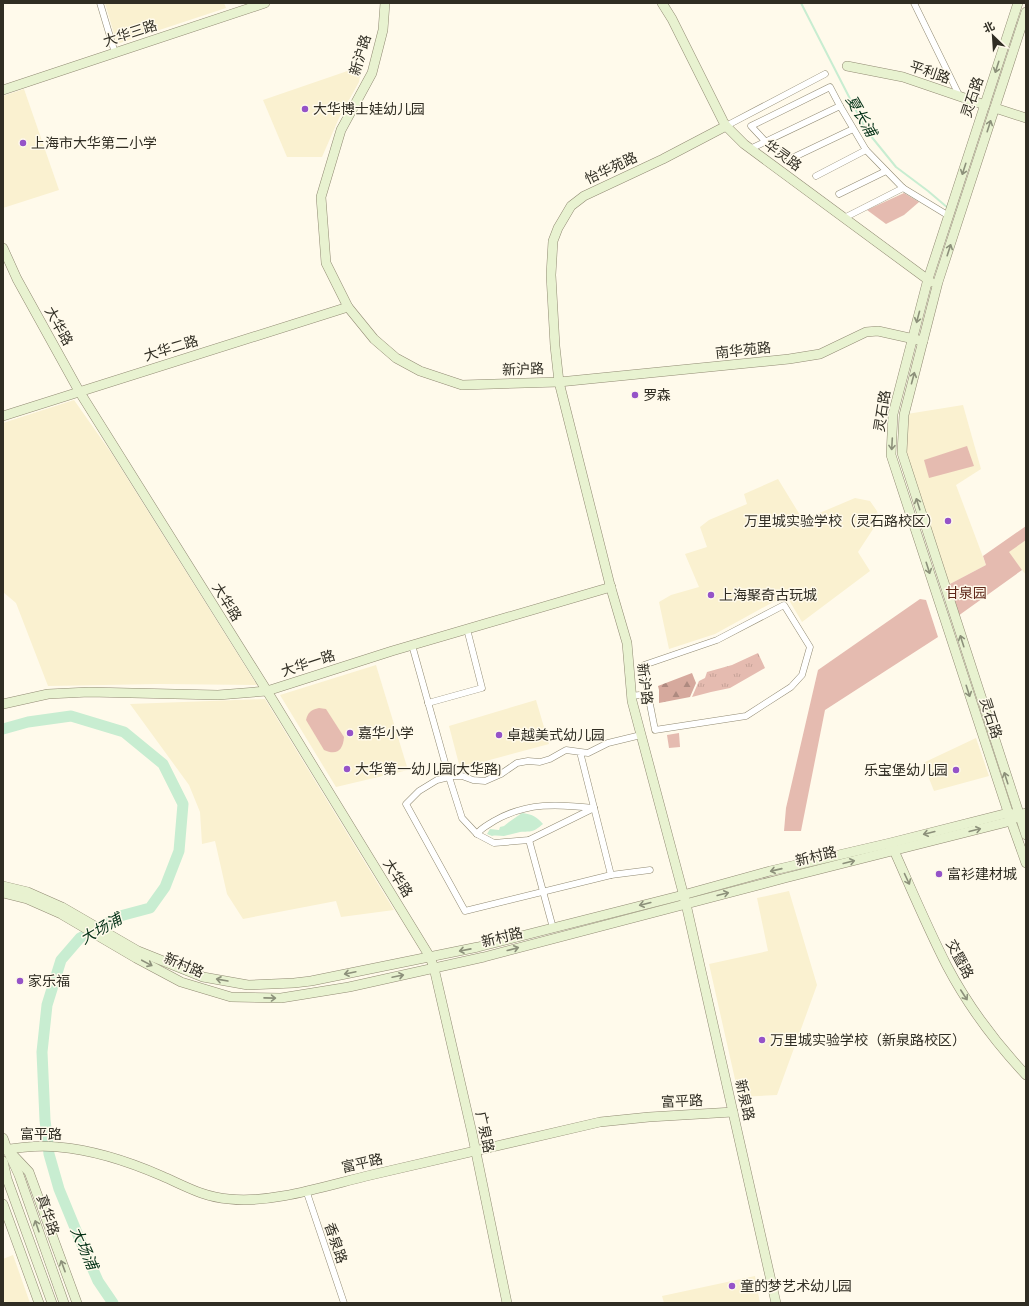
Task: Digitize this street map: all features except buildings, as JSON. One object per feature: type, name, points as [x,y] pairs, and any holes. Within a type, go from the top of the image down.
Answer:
[{"type":"street","points":[[100,3],[115,53]]},
{"type":"street","name":"大华三路","points":[[3,90],[265,3]]},
{"type":"street","name":"新沪路","points":[[385,3],[382,30],[372,73],[341,130],[321,197],[326,263],[348,307],[374,339],[396,358],[420,371],[462,385],[559,382],[611,587],[627,643],[631,696],[684,899]]},
{"type":"street","name":"华灵路","points":[[662,3],[672,19],[726,126],[750,149],[937,287]]},
{"type":"street","points":[[914,3],[960,97]]},
{"type":"street","name":"灵石路","points":[[1018,3],[928,279],[893,414],[891,455],[1009,817],[1026,863]]},
{"type":"street","name":"灵石路","points":[[1026,12],[937,287],[904,415],[902,453],[1022,814],[1026,835]]},
{"type":"street","name":"平利路","points":[[847,66],[903,77],[1026,118]]},
{"type":"street","name":"怡华苑路","points":[[559,382],[555,346],[551,275],[553,241],[558,228],[571,206],[584,196],[663,159],[825,74]]},
{"type":"street","points":[[853,129],[790,159],[765,141],[751,126],[830,87],[866,150],[903,188],[949,216]]},
{"type":"street","points":[[750,149],[840,106]]},
{"type":"street","points":[[816,176],[866,150]]},
{"type":"street","points":[[839,194],[886,171]]},
{"type":"street","points":[[844,218],[903,188]]},
{"type":"street","name":"大华路","points":[[3,248],[17,278],[79,391],[267,691],[430,957],[434,968]]},
{"type":"street","name":"大华二路","points":[[3,416],[348,307]]},
{"type":"street","name":"南华苑路","points":[[559,382],[789,360],[820,354],[866,332],[878,331],[923,341]]},
{"type":"street","name":"大华一路","points":[[3,704],[48,694],[89,692],[218,694],[267,691],[412,645],[611,587]]},
{"type":"street","points":[[784,605],[810,648],[802,675],[791,688],[746,716],[655,730],[648,694],[644,665],[717,640],[784,605]]},
{"type":"street","points":[[428,703],[482,688],[467,629]]},
{"type":"street","points":[[412,645],[448,777],[462,818],[476,834],[494,843],[529,840],[594,808]]},
{"type":"street","points":[[631,696],[648,694]]},
{"type":"street","points":[[641,735],[608,742],[588,753],[566,750],[550,759],[540,762],[528,761],[517,763],[501,774],[486,781],[473,780],[462,776],[453,776],[437,780],[419,791],[406,804],[465,911],[611,875],[650,870]]},
{"type":"street","points":[[580,752],[611,875]]},
{"type":"street","points":[[476,834],[480,829],[499,818],[518,810],[539,806],[562,805],[594,808]]},
{"type":"street","name":"新村路","points":[[3,893],[27,899],[77,920],[115,941],[181,982],[231,997],[281,998],[349,987],[484,957],[684,899],[770,871],[892,847],[1022,814]]},
{"type":"street","points":[[529,840],[553,928]]},
{"type":"street","name":"交暨路","points":[[892,847],[937,945],[958,985],[991,1033],[1026,1075]]},
{"type":"street","name":"新村路","points":[[3,886],[28,892],[62,907],[77,920]]},
{"type":"street","name":"新村路","points":[[115,941],[203,977],[248,985],[294,983],[311,981],[478,947],[553,928],[684,899]]},
{"type":"street","name":"新泉路","points":[[684,899],[776,1303]]},
{"type":"street","name":"广泉路","points":[[434,968],[475,1150],[506,1303]]},
{"type":"street","name":"富平路","points":[[5,1149],[35,1146],[59,1147],[88,1152],[121,1160],[162,1176],[198,1193],[228,1199],[255,1200],[306,1190],[600,1122],[649,1117],[733,1112]]},
{"type":"street","name":"真华路","points":[[3,1138],[5,1149],[20,1175],[64,1303]]},
{"type":"street","points":[[5,1149],[29,1172],[77,1303]]},
{"type":"street","name":"真华路","points":[[3,1162],[7,1179],[52,1303]]},
{"type":"street","name":"香泉路","points":[[306,1190],[344,1303]]},
{"type":"street","points":[[3,1204],[38,1303]]},
{"type":"shaded area","points":[[105,3],[224,3],[226,8],[117,44]]},
{"type":"shaded area","name":"大华博士娃幼儿园","points":[[362,66],[359,82],[339,118],[322,157],[287,157],[263,100]]},
{"type":"shaded area","name":"上海市大华第二小学","points":[[24,89],[59,190],[3,208],[3,96]]},
{"type":"shaded area","points":[[74,400],[112,454],[257,685],[159,684],[48,686],[16,603],[3,592],[3,423]]},
{"type":"shaded area","name":"万里城实验学校（灵石路校区）","points":[[963,405],[981,469],[956,485],[986,565],[948,585],[905,453],[907,414]]},
{"type":"shaded area","points":[[778,479],[803,520],[855,498],[870,501],[877,511],[879,520],[858,552],[870,571],[802,622],[786,595],[715,634],[669,649],[659,602],[671,595],[699,587],[685,554],[707,547],[700,527],[709,520],[747,504],[744,494]]},
{"type":"shaded area","points":[[1026,540],[1026,575],[1008,552]]},
{"type":"shaded area","name":"嘉华小学","points":[[376,665],[408,770],[336,787],[280,695]]},
{"type":"shaded area","points":[[265,699],[394,910],[341,917],[336,901],[243,919],[227,894],[215,841],[202,844],[200,812],[189,785],[130,704]]},
{"type":"shaded area","name":"卓越美式幼儿园","points":[[536,700],[549,744],[460,768],[449,726]]},
{"type":"shaded area","name":"乐宝堡幼儿园","points":[[976,738],[989,776],[934,791],[923,763]]},
{"type":"shaded area","points":[[522,813],[534,816],[543,824],[532,831],[504,836],[492,836],[487,834],[490,829],[499,830],[500,827],[504,826]]},
{"type":"shaded area","name":"万里城实验学校（新泉路校区）","points":[[789,891],[817,985],[777,1095],[739,1097],[709,964],[768,951],[757,898]]},
{"type":"shaded area","points":[[13,1255],[30,1303],[3,1303],[3,1259]]},
{"type":"shaded area","name":"童的梦艺术幼儿园","points":[[755,1276],[760,1303],[664,1303],[662,1296]]},
{"type":"green space","points":[[904,193],[919,202],[904,215],[886,224],[867,210]]},
{"type":"green space","points":[[967,446],[974,466],[929,478],[924,460]]},
{"type":"green space","name":"甘泉园","points":[[1026,526],[1026,540],[1009,552],[1022,570],[958,616],[948,585],[986,565],[983,556]]},
{"type":"green space","points":[[920,599],[926,600],[938,637],[825,710],[801,831],[784,831],[786,808],[818,670]]},
{"type":"green space","points":[[758,653],[765,668],[730,688],[692,697],[699,681],[705,678],[707,672],[732,665]]},
{"type":"green space","points":[[692,673],[696,683],[690,697],[659,703],[658,686]]},
{"type":"green space","points":[[319,708],[326,709],[344,737],[341,748],[336,752],[324,750],[306,720],[310,712]]},
{"type":"green space","points":[[679,733],[680,747],[669,748],[667,735]]},
{"type":"waterway","name":"夏长浦","points":[[801,3],[866,130],[896,167],[948,208]]},
{"type":"waterway","name":"大场浦","points":[[3,729],[28,722],[71,716],[124,732],[163,764],[183,804],[179,851],[165,887],[150,908],[120,916],[80,938],[61,960],[47,1005],[42,1052],[45,1120],[49,1154],[59,1189],[80,1240],[98,1281],[113,1303]]},
{"type":"place","name":"大华博士娃幼儿园","points":[[305,109]]},
{"type":"place","name":"上海市大华第二小学","points":[[23,143]]},
{"type":"place","name":"罗森","points":[[635,395]]},
{"type":"place","name":"万里城实验学校（灵石路校区）","points":[[948,521]]},
{"type":"place","name":"上海聚奇古玩城","points":[[711,595]]},
{"type":"place","name":"嘉华小学","points":[[350,733]]},
{"type":"place","name":"卓越美式幼儿园","points":[[499,735]]},
{"type":"place","name":"大华第一幼儿园(大华路)","points":[[347,769]]},
{"type":"place","name":"乐宝堡幼儿园","points":[[956,770]]},
{"type":"place","name":"富衫建材城","points":[[939,874]]},
{"type":"place","name":"家乐福","points":[[20,981]]},
{"type":"place","name":"万里城实验学校（新泉路校区）","points":[[762,1040]]},
{"type":"place","name":"童的梦艺术幼儿园","points":[[732,1286]]}]
